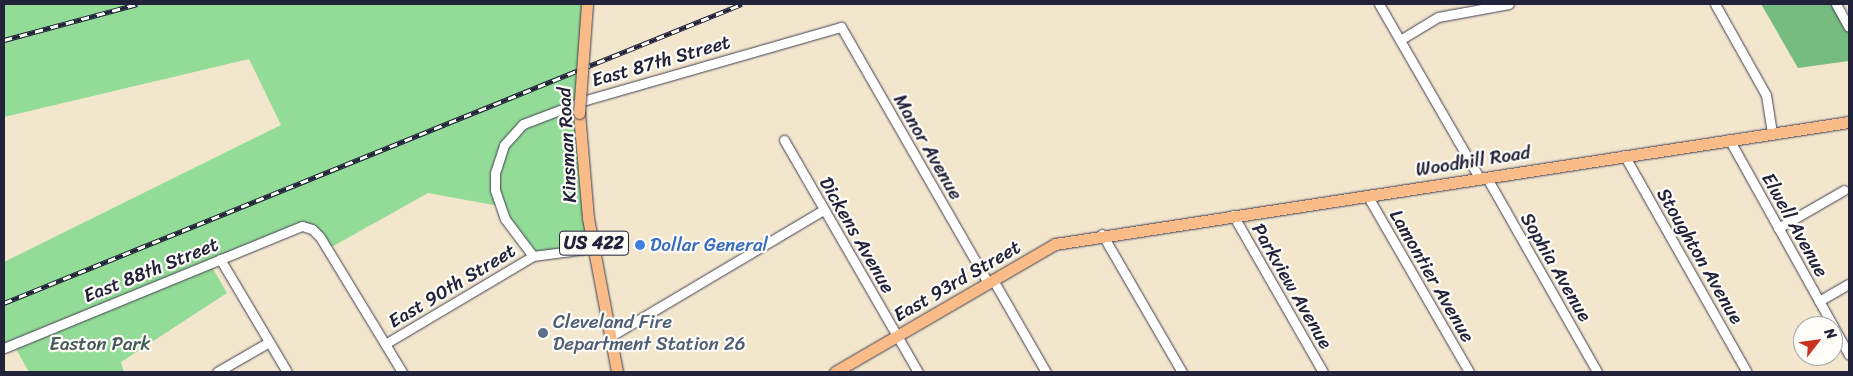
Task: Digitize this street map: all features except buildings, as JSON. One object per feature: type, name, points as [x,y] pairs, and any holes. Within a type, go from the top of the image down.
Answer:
[{"type":"main road","name":"Kinsman Road","points":[[586,4],[579,113],[581,164],[617,372]]},
{"type":"main road","name":"Woodhill Road","points":[[1102,234],[1849,122]]},
{"type":"main road","name":"East 93rd Street","points":[[835,372],[1055,244],[1102,234]]},
{"type":"street","name":"Sophia Avenue","points":[[1380,4],[1598,372]]},
{"type":"street","points":[[1400,40],[1438,16],[1509,4]]},
{"type":"street","points":[[1715,4],[1766,95],[1772,133]]},
{"type":"street","points":[[1836,4],[1849,27]]},
{"type":"street","name":"East 87th Street","points":[[533,256],[505,219],[495,190],[495,173],[504,145],[523,124],[586,100],[841,27]]},
{"type":"street","name":"Manor Avenue","points":[[841,27],[990,282],[1046,372]]},
{"type":"street","name":"Elwell Avenue","points":[[1730,139],[1827,316]]},
{"type":"street","name":"Dickens Avenue","points":[[784,140],[918,372]]},
{"type":"street","name":"Stoughton Avenue","points":[[1624,155],[1747,372]]},
{"type":"street","points":[[1778,228],[1844,190]]},
{"type":"street","name":"Lamontier Avenue","points":[[1367,195],[1469,372]]},
{"type":"street","points":[[611,336],[824,210]]},
{"type":"street","name":"Parkview Avenue","points":[[1232,215],[1323,372]]},
{"type":"street","name":"East 88th Street","points":[[4,348],[302,226],[312,229],[385,344]]},
{"type":"street","points":[[1102,234],[1182,372]]},
{"type":"street","name":"East 90th Street","points":[[385,344],[533,256],[595,248]]},
{"type":"street","points":[[220,259],[288,372]]},
{"type":"street","points":[[1819,302],[1849,284]]},
{"type":"street","points":[[217,372],[270,342]]},
{"type":"street","points":[[385,344],[402,372]]},
{"type":"green space","points":[[4,4],[587,4],[579,113],[595,248],[533,256],[499,206],[428,193],[328,249],[320,237],[302,226],[4,348],[4,262],[281,125],[249,59],[4,117]]},
{"type":"green space","points":[[1761,4],[1836,4],[1849,27],[1849,61],[1798,68]]},
{"type":"green space","name":"Easton Park","points":[[212,267],[227,293],[121,362],[124,372],[29,372],[16,349]]},
{"type":"railway","points":[[4,40],[137,4]]},
{"type":"railway","points":[[4,303],[742,4]]},
{"type":"place","name":"Dollar General","points":[[640,245]]},
{"type":"place","name":"Cleveland Fire Department Station 26","points":[[543,333]]}]
